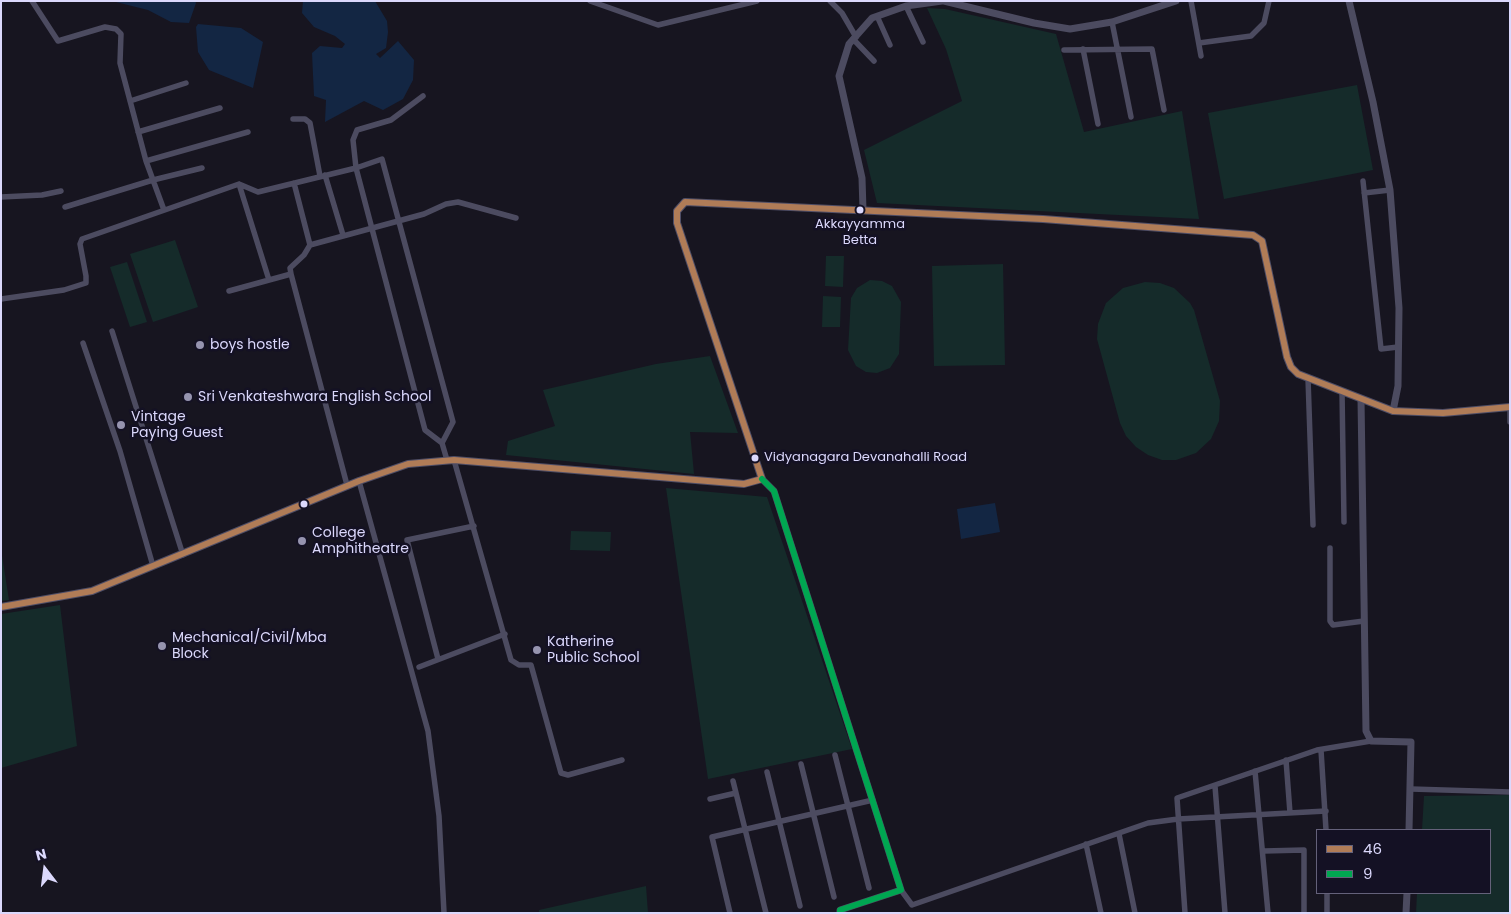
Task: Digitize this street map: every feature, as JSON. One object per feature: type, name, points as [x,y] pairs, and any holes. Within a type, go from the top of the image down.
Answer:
[{"type":"main road","points":[[1,607],[83,593],[183,555],[359,480],[408,464],[451,460],[744,484],[762,480],[677,223],[677,211],[685,202],[1043,219],[1253,235],[1262,241],[1291,367],[1298,374],[1392,411],[1443,413],[1510,407]]},
{"type":"street","points":[[32,1],[58,41],[105,27],[116,29],[121,34],[120,63],[146,161],[164,210]]},
{"type":"street","points":[[590,1],[658,25],[758,1]]},
{"type":"street","points":[[830,1],[842,13],[854,38],[874,61]]},
{"type":"street","points":[[863,210],[862,178],[839,76],[849,44],[872,18],[906,6],[943,1],[1034,23],[1070,29],[1112,22],[1176,1]]},
{"type":"street","points":[[1192,1],[1201,56]]},
{"type":"street","points":[[1199,44],[1251,36],[1264,23],[1269,1]]},
{"type":"street","points":[[1349,1],[1374,102],[1390,190],[1399,308],[1398,386],[1392,411]]},
{"type":"street","points":[[906,6],[923,42]]},
{"type":"street","points":[[878,16],[890,45]]},
{"type":"street","points":[[1112,22],[1131,117]]},
{"type":"street","points":[[1083,49],[1098,124]]},
{"type":"street","points":[[1064,50],[1152,49],[1164,110]]},
{"type":"street","points":[[130,101],[186,83]]},
{"type":"street","points":[[422,96],[391,120],[357,130],[353,140],[356,168],[425,430],[442,443],[451,460],[474,526],[511,660],[519,665],[531,665],[562,774],[568,775],[622,760]]},
{"type":"street","points":[[138,132],[220,108]]},
{"type":"street","points":[[293,119],[305,119],[310,123],[323,176],[343,235]]},
{"type":"street","points":[[146,161],[248,132]]},
{"type":"street","points":[[1,299],[64,290],[86,283],[80,244],[82,239],[239,184],[258,192],[356,168],[382,159],[453,422],[442,443]]},
{"type":"street","points":[[65,208],[153,180],[202,168]]},
{"type":"street","points":[[1363,181],[1381,349],[1398,347]]},
{"type":"street","points":[[294,183],[310,245]]},
{"type":"street","points":[[239,184],[269,280]]},
{"type":"street","points":[[1364,193],[1390,190]]},
{"type":"street","points":[[1,198],[61,192]]},
{"type":"street","points":[[347,486],[290,268],[310,245],[458,202],[516,218]]},
{"type":"street","points":[[229,291],[291,274]]},
{"type":"street","points":[[112,331],[183,555]]},
{"type":"street","points":[[83,342],[120,451],[153,566]]},
{"type":"street","points":[[1308,378],[1313,525]]},
{"type":"street","points":[[1342,391],[1344,522]]},
{"type":"street","points":[[1361,399],[1366,731],[1371,741]]},
{"type":"street","points":[[1510,407],[1510,422]]},
{"type":"street","points":[[359,480],[428,731],[439,816],[444,913]]},
{"type":"street","points":[[762,480],[774,491],[872,800],[902,890],[912,905],[1148,823],[1178,819],[1326,812]]},
{"type":"street","points":[[438,659],[407,540],[474,526]]},
{"type":"street","points":[[1330,548],[1330,621],[1333,625],[1364,621]]},
{"type":"street","points":[[419,667],[505,634]]},
{"type":"street","points":[[1186,913],[1178,798],[1316,750],[1371,741],[1411,742],[1410,829]]},
{"type":"street","points":[[1322,750],[1326,829]]},
{"type":"street","points":[[835,755],[869,888]]},
{"type":"street","points":[[1286,760],[1290,813]]},
{"type":"street","points":[[801,764],[834,897]]},
{"type":"street","points":[[1255,770],[1264,852],[1267,913]]},
{"type":"street","points":[[767,772],[800,906]]},
{"type":"street","points":[[733,781],[766,913]]},
{"type":"street","points":[[1215,786],[1225,913]]},
{"type":"street","points":[[1411,789],[1510,792]]},
{"type":"street","points":[[710,799],[736,793]]},
{"type":"street","points":[[730,913],[712,837],[872,800]]},
{"type":"street","points":[[1119,834],[1135,913]]},
{"type":"street","points":[[1086,844],[1101,913]]},
{"type":"street","points":[[1264,852],[1304,850],[1304,913]]},
{"type":"street","points":[[840,913],[840,910],[902,890]]},
{"type":"street","points":[[1327,894],[1327,913]]},
{"type":"street","points":[[1406,913],[1407,894]]},
{"type":"green space","points":[[927,8],[945,9],[1056,34],[1084,132],[1182,111],[1199,219],[877,203],[864,150],[962,101],[946,49]]},
{"type":"green space","points":[[1357,85],[1373,170],[1224,199],[1208,113]]},
{"type":"green space","points":[[175,240],[198,307],[153,322],[130,254]]},
{"type":"green space","points":[[826,256],[844,256],[843,287],[825,286]]},
{"type":"green space","points":[[127,262],[147,322],[130,327],[110,267]]},
{"type":"green space","points":[[1003,264],[1005,365],[934,366],[932,266]]},
{"type":"green space","points":[[870,280],[882,281],[892,286],[901,302],[899,354],[890,368],[877,373],[866,372],[856,366],[848,350],[851,298],[857,288]]},
{"type":"green space","points":[[1145,282],[1160,283],[1174,288],[1190,303],[1194,310],[1220,401],[1219,421],[1211,439],[1196,453],[1176,460],[1162,460],[1148,455],[1136,447],[1126,436],[1120,423],[1097,339],[1098,324],[1106,303],[1123,288]]},
{"type":"green space","points":[[823,296],[841,297],[840,327],[822,327]]},
{"type":"green space","points":[[710,356],[738,433],[690,432],[694,474],[506,455],[508,441],[555,426],[543,390],[656,364]]},
{"type":"green space","points":[[666,488],[767,497],[852,749],[708,779]]},
{"type":"green space","points":[[571,531],[611,532],[610,551],[570,550]]},
{"type":"green space","points":[[1,549],[9,600],[1,601]]},
{"type":"green space","points":[[60,605],[77,746],[1,768],[1,614]]},
{"type":"green space","points":[[1510,795],[1510,913],[1416,913],[1417,894],[1491,894],[1491,829],[1422,829],[1424,796]]},
{"type":"green space","points":[[646,886],[648,913],[539,913],[539,910]]},
{"type":"water","points":[[112,1],[195,1],[196,3],[189,23],[171,22],[148,10]]},
{"type":"water","points":[[303,1],[375,1],[387,21],[388,32],[386,48],[376,54],[380,58],[398,41],[414,60],[413,80],[403,99],[383,110],[364,101],[325,122],[326,100],[314,96],[312,53],[320,46],[342,48],[345,44],[335,36],[314,27],[302,13]]},
{"type":"water","points":[[198,24],[241,28],[263,42],[253,88],[209,70],[198,52],[196,27]]},
{"type":"water","points":[[995,503],[1000,532],[961,539],[957,509]]},
{"type":"transit line","name":"46","points":[[1,607],[92,591],[359,481],[408,464],[454,460],[744,484],[762,479],[677,223],[677,211],[685,202],[1043,219],[1253,235],[1262,241],[1287,357],[1291,367],[1298,374],[1393,411],[1443,413],[1510,407]]},
{"type":"transit line","name":"9","points":[[762,479],[774,491],[901,890],[840,910],[840,913]]},
{"type":"place","name":"Akkayyamma Betta","points":[[860,210]]},
{"type":"place","name":"boys hostle","points":[[200,345]]},
{"type":"place","name":"Sri Venkateshwara English School","points":[[188,397]]},
{"type":"place","name":"Vintage Paying Guest","points":[[121,425]]},
{"type":"place","name":"Vidyanagara Devanahalli Road","points":[[755,458]]},
{"type":"place","name":"College Amphitheatre","points":[[302,541]]},
{"type":"place","name":"Mechanical/Civil/Mba Block","points":[[162,646]]},
{"type":"place","name":"Katherine Public School","points":[[537,650]]}]
